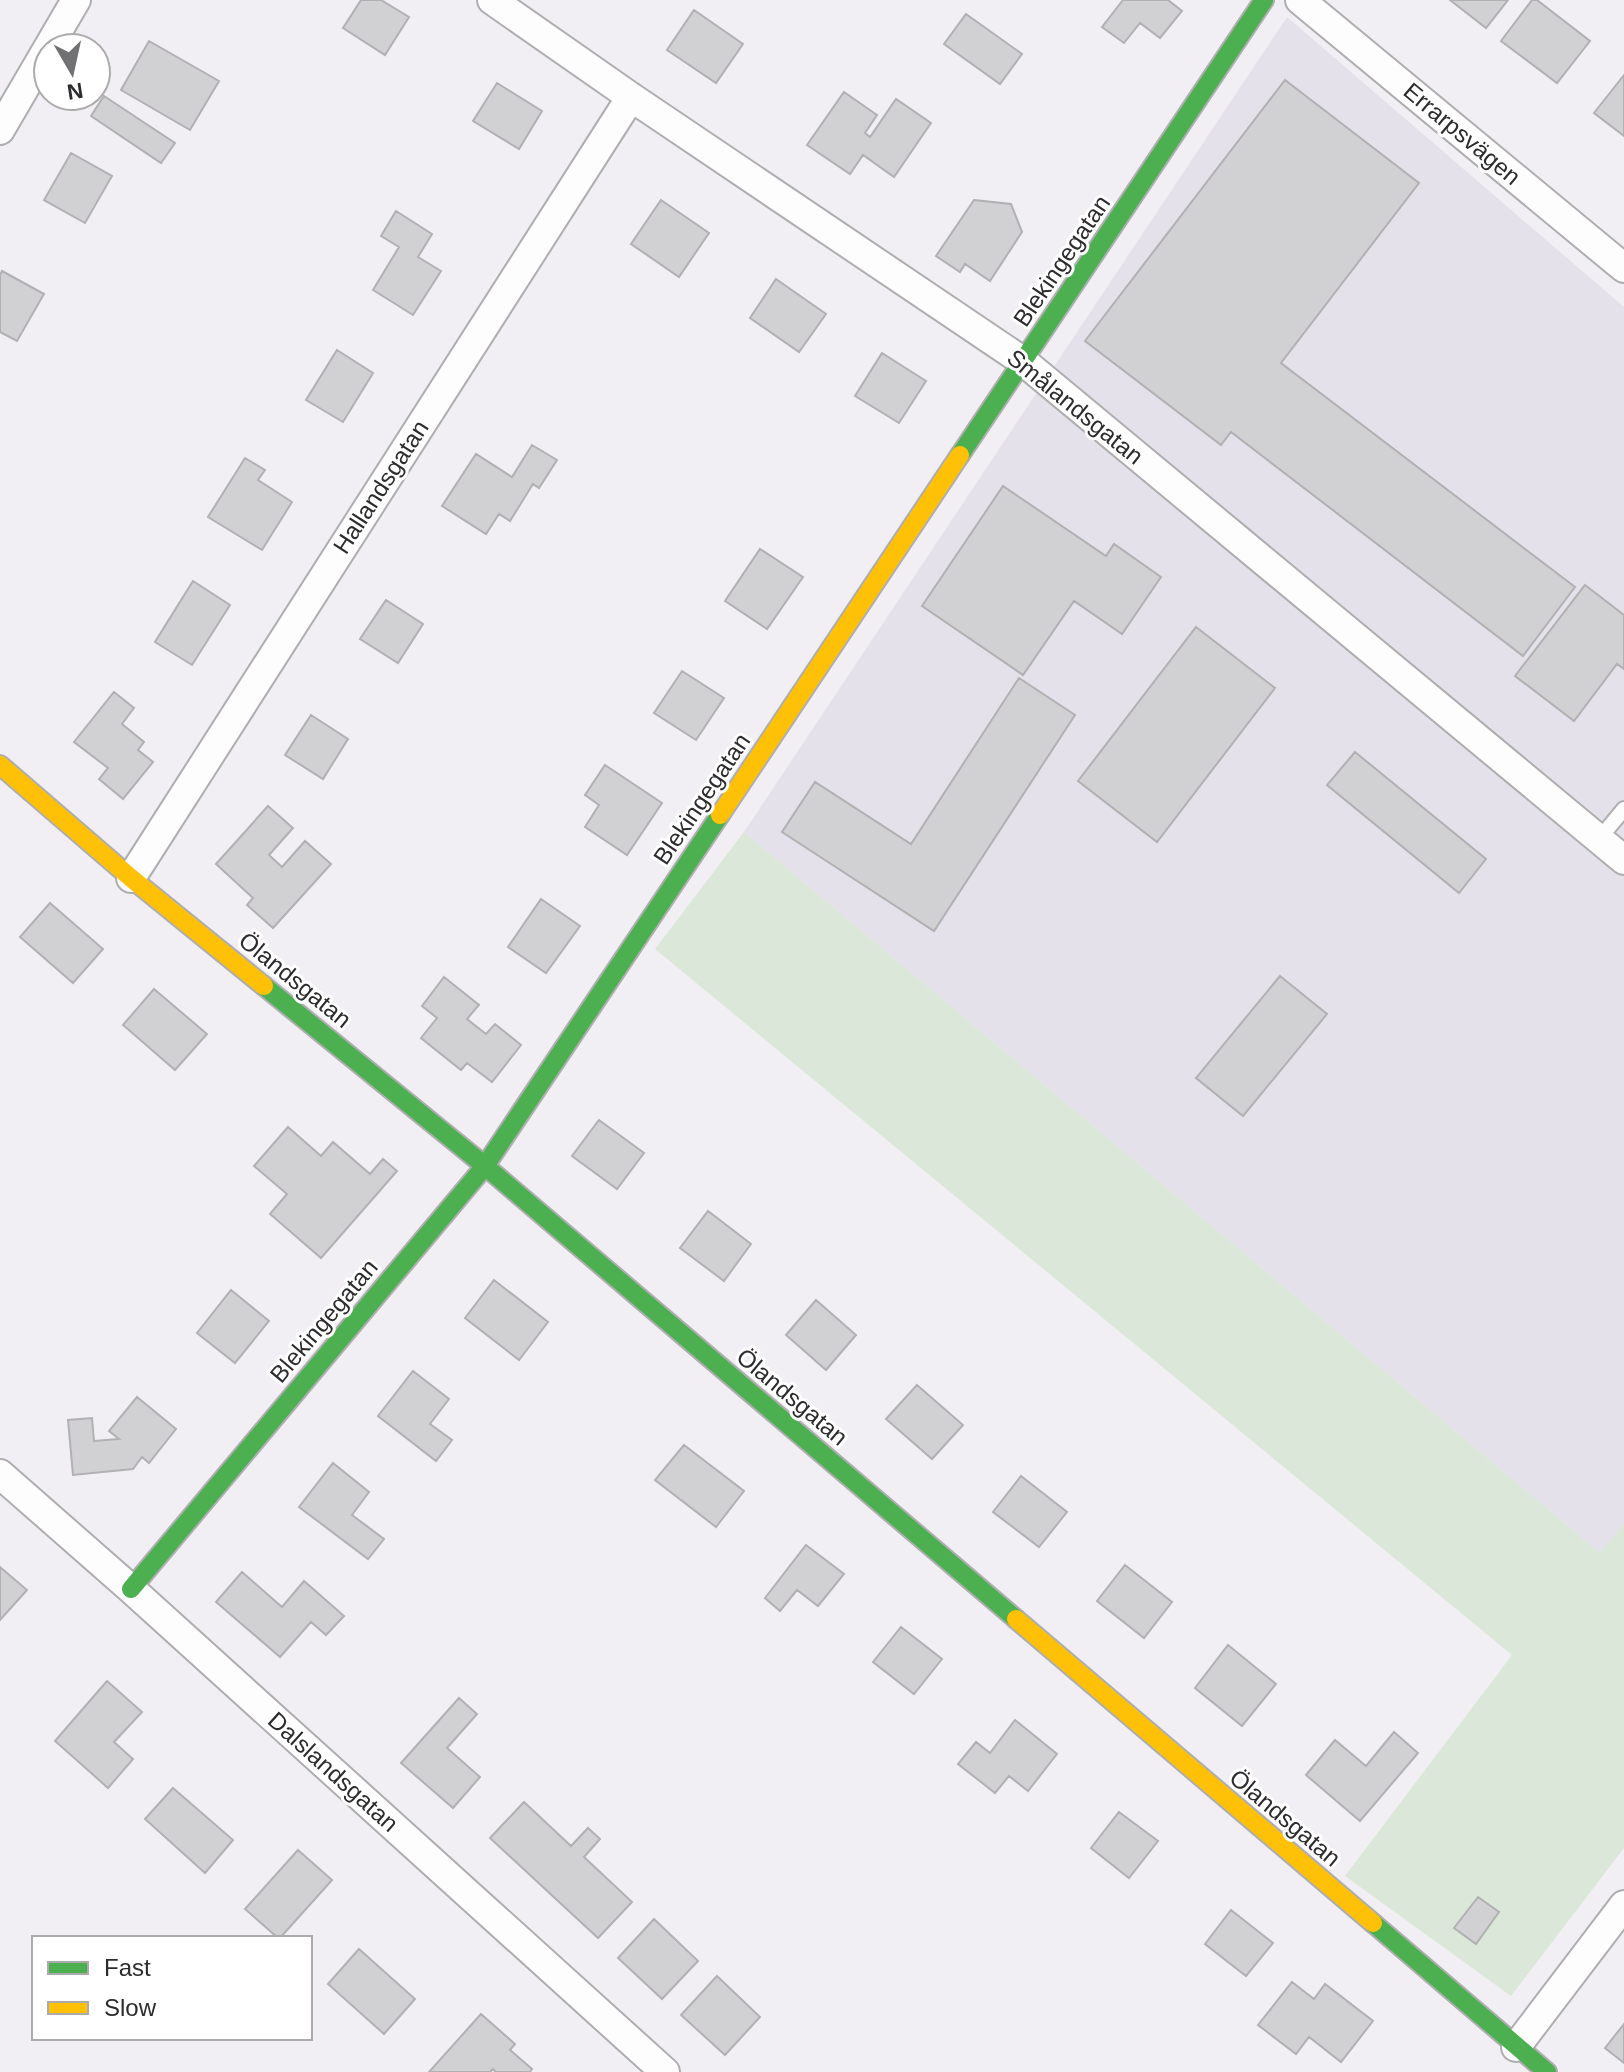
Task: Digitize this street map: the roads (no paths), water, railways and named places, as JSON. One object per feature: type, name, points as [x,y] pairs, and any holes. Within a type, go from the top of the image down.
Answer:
[{"type":"street","points":[[0,130],[76,0]]},
{"type":"street","name":"Smålandsgatan","points":[[492,0],[1024,362],[1624,860]]},
{"type":"street","name":"Blekingegatan","points":[[131,1589],[485,1166],[1264,0]]},
{"type":"street","name":"Errarpsvägen","points":[[1300,0],[1624,268]]},
{"type":"street","name":"Hallandsgatan","points":[[131,878],[631,97]]},
{"type":"street","name":"Ölandsgatan","points":[[0,765],[131,878],[485,1166],[1547,2072]]},
{"type":"street","name":"Dalslandsgatan","points":[[0,1474],[665,2072]]},
{"type":"street","points":[[1516,2047],[1624,1905]]},
{"type":"lane","points":[[1599,839],[1624,809]]}]
